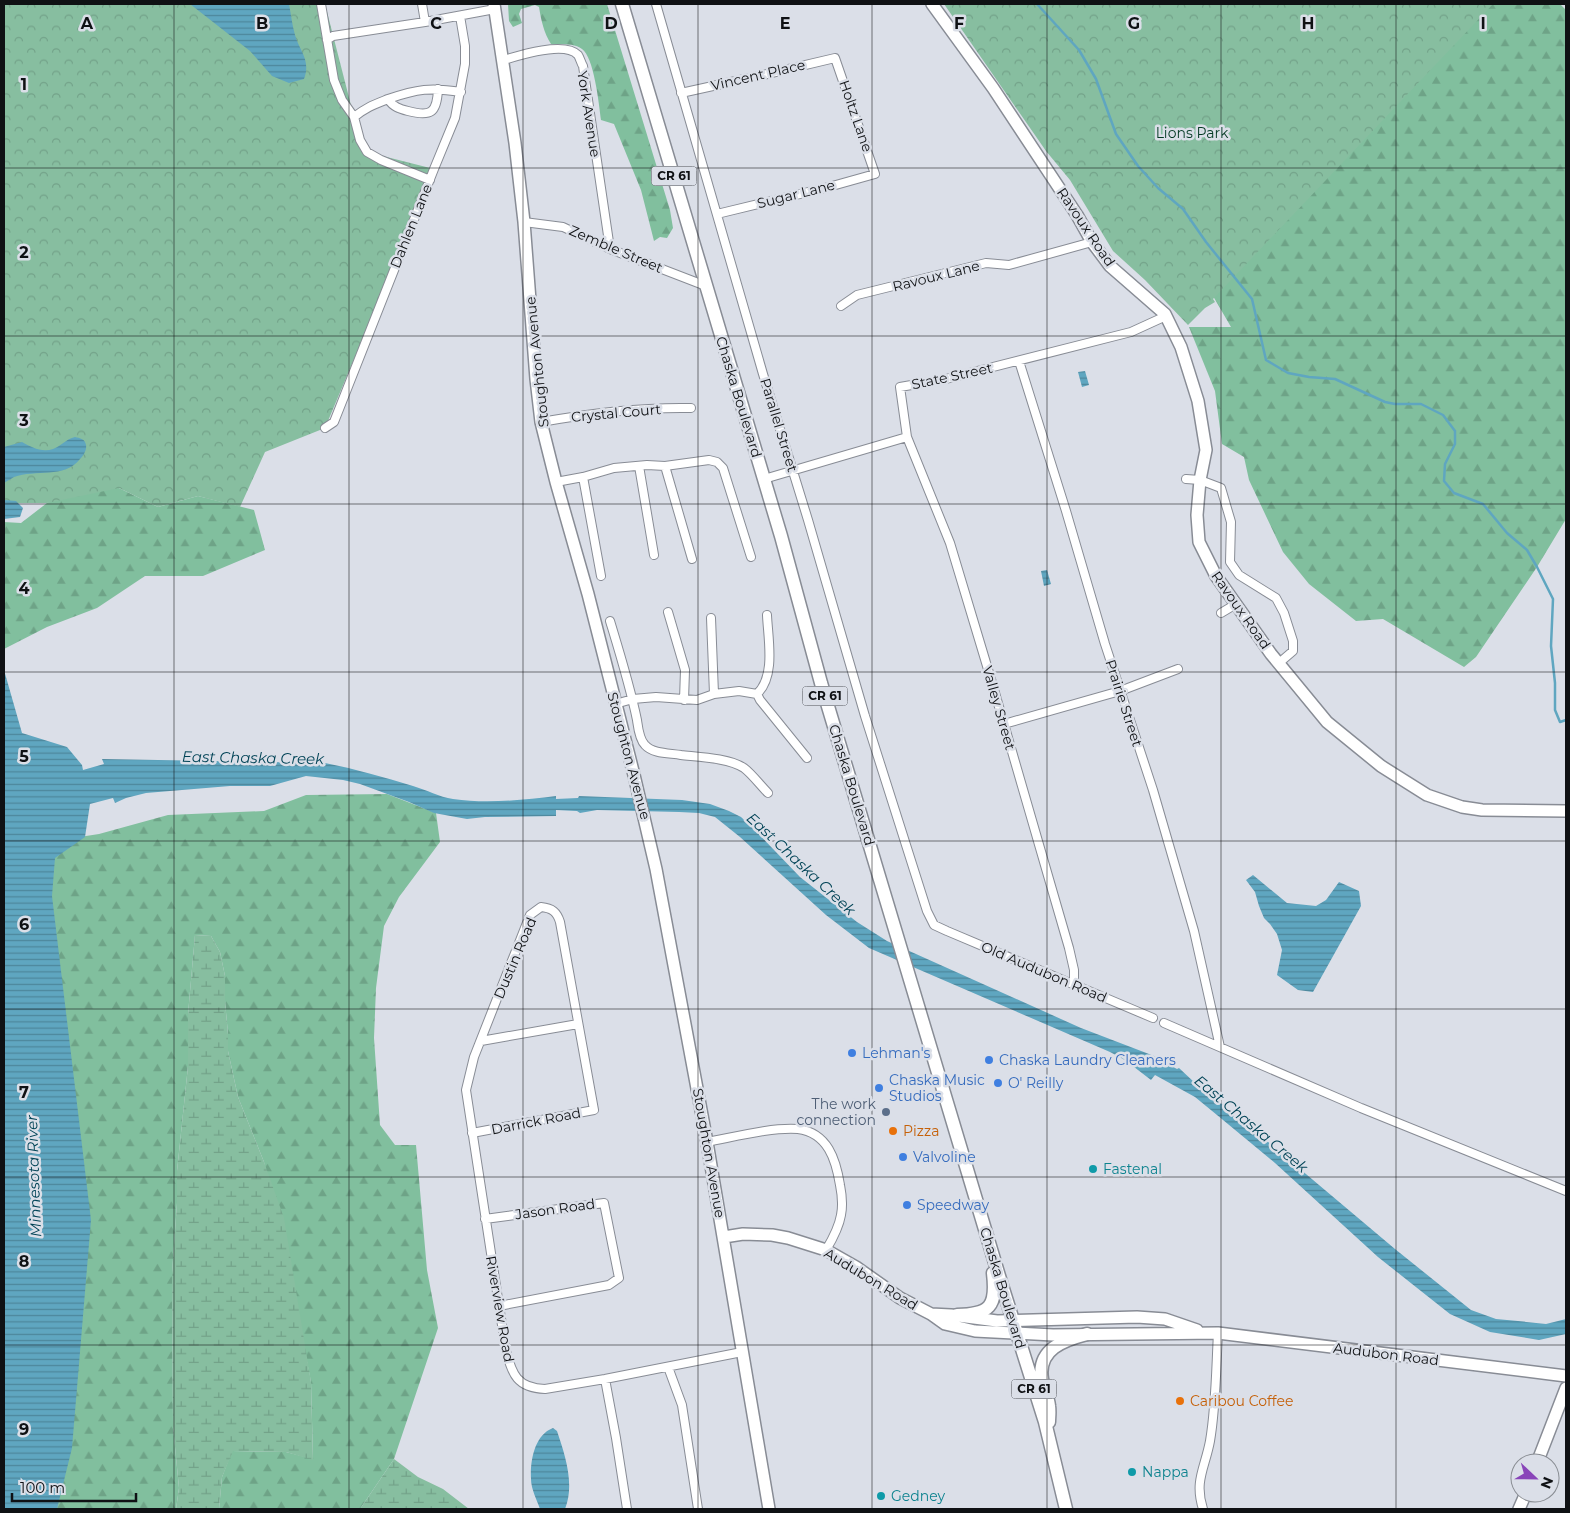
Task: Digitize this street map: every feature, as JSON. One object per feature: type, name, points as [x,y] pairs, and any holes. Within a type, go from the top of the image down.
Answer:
[{"type":"main road","name":"Chaska Boulevard","points":[[622,4],[764,479],[821,683],[1045,1422],[1066,1509]]},
{"type":"main road","points":[[957,1315],[979,1314],[992,1302],[994,1286],[986,1232]]},
{"type":"main road","points":[[1050,1445],[1049,1405],[1042,1378],[1044,1362],[1047,1354],[1058,1344],[1087,1334]]},
{"type":"street","points":[[321,4],[334,80],[342,100],[354,117],[360,140],[367,152],[430,180]]},
{"type":"street","points":[[422,4],[425,22]]},
{"type":"street","name":"Parallel Street","points":[[656,4],[716,214],[866,716],[927,912],[934,925]]},
{"type":"street","name":"Ravoux Road","points":[[932,4],[993,88],[1077,215],[1092,242],[1110,266],[1166,316],[1181,346],[1198,401],[1206,450],[1200,480],[1197,515],[1199,542],[1216,576],[1279,663],[1326,722],[1381,766],[1428,794],[1462,807],[1482,810],[1566,812]]},
{"type":"street","points":[[327,40],[333,36],[460,16],[495,6]]},
{"type":"street","name":"Stoughton Avenue","points":[[495,6],[516,143],[536,379],[542,422],[556,482],[588,594],[648,831],[724,1237],[769,1509]]},
{"type":"street","name":"Dahlen Lane","points":[[325,428],[334,422],[456,118],[465,64],[465,46],[460,16]]},
{"type":"street","name":"York Avenue","points":[[504,60],[538,51],[570,50],[578,55],[583,66],[610,249]]},
{"type":"street","name":"Vincent Place","points":[[681,92],[835,58]]},
{"type":"street","name":"Holtz Lane","points":[[835,58],[876,174]]},
{"type":"street","points":[[354,117],[367,107],[406,92],[426,89],[461,92]]},
{"type":"street","points":[[388,99],[394,106],[425,115],[431,113],[436,106],[438,89]]},
{"type":"street","name":"Sugar Lane","points":[[716,214],[876,174]]},
{"type":"street","name":"Zemble Street","points":[[524,222],[563,227],[610,249],[706,286]]},
{"type":"street","name":"Ravoux Lane","points":[[841,306],[857,295],[986,263],[1009,265],[1092,242]]},
{"type":"street","name":"State Street","points":[[907,437],[900,387],[946,379],[1131,332],[1166,316]]},
{"type":"street","name":"Prairie Street","points":[[1019,361],[1120,691],[1153,790],[1194,931],[1220,1047]]},
{"type":"street","name":"Crystal Court","points":[[542,422],[622,411],[656,408],[691,408]]},
{"type":"street","points":[[764,479],[907,437]]},
{"type":"street","name":"Valley Street","points":[[907,437],[950,543],[1069,948],[1074,970],[1074,984]]},
{"type":"street","points":[[556,482],[614,468],[665,466],[709,460],[717,462],[723,468],[752,557]]},
{"type":"street","points":[[639,466],[654,555]]},
{"type":"street","points":[[665,466],[692,559]]},
{"type":"street","points":[[583,477],[601,576]]},
{"type":"street","points":[[1186,479],[1200,480],[1221,488],[1231,522],[1230,562],[1239,576],[1276,598],[1284,614],[1293,641],[1292,651],[1279,663]]},
{"type":"street","points":[[1221,613],[1236,604]]},
{"type":"street","points":[[668,612],[685,670],[684,700]]},
{"type":"street","points":[[757,694],[764,688],[769,667],[767,615]]},
{"type":"street","points":[[711,618],[714,694]]},
{"type":"street","points":[[610,621],[633,699],[644,745],[665,754],[717,760],[735,765],[744,769],[768,793]]},
{"type":"street","points":[[1004,724],[1120,691],[1178,669]]},
{"type":"street","points":[[615,704],[633,699],[697,700],[714,694],[739,691],[757,694]]},
{"type":"street","points":[[757,694],[807,758]]},
{"type":"street","name":"Dustin Road","points":[[481,1040],[530,915],[541,907],[550,908],[558,914],[578,1024]]},
{"type":"street","name":"Old Audubon Road","points":[[934,925],[1153,1018]]},
{"type":"street","points":[[1164,1023],[1361,1108],[1566,1191]]},
{"type":"street","points":[[481,1040],[578,1024]]},
{"type":"street","name":"Darrick Road","points":[[472,1133],[594,1110],[578,1024]]},
{"type":"street","name":"Riverview Road","points":[[481,1040],[474,1057],[466,1090],[506,1351],[511,1369],[516,1378],[521,1383],[535,1389],[545,1389],[742,1352]]},
{"type":"street","points":[[707,1142],[763,1132],[798,1129],[812,1133],[825,1143],[835,1157],[843,1201],[841,1217],[826,1250]]},
{"type":"street","name":"Jason Road","points":[[485,1219],[604,1202],[619,1278],[609,1285],[499,1306]]},
{"type":"street","name":"Audubon Road","points":[[724,1237],[743,1234],[772,1235],[826,1250],[856,1267],[900,1298],[931,1314],[945,1324],[958,1328],[989,1333],[1017,1334],[1218,1333],[1566,1376]]},
{"type":"street","name":"Audubon Road","points":[[931,1314],[957,1315],[997,1321],[1137,1317],[1165,1319],[1205,1332]]},
{"type":"street","points":[[1203,1509],[1199,1490],[1200,1474],[1210,1442],[1218,1333]]},
{"type":"street","points":[[668,1367],[682,1405],[698,1509]]},
{"type":"street","points":[[605,1379],[627,1509]]},
{"type":"street","points":[[1541,1453],[1566,1388]]},
{"type":"green space","points":[[4,4],[325,4],[354,117],[367,152],[434,169],[325,428],[265,452],[240,507],[198,496],[158,507],[119,488],[47,503],[4,503]]},
{"type":"green space","points":[[508,4],[607,4],[670,210],[673,228],[667,238],[660,237],[654,241],[641,190],[614,124],[601,120],[593,71],[586,54],[582,49],[575,46],[551,44],[543,26],[539,7],[535,5],[521,9],[519,14],[522,23],[513,27],[509,21]]},
{"type":"green space","name":"Lions Park","points":[[944,4],[1493,4],[1213,299],[1215,302],[1205,308],[1188,325],[1145,280],[1113,251],[1070,180],[1046,151]]},
{"type":"green space","points":[[1311,4],[1560,4],[1566,10],[1566,519],[1537,567],[1476,657],[1464,667],[1383,619],[1356,621],[1309,584],[1283,552],[1249,480],[1244,457],[1222,444],[1215,391],[1189,327],[1231,327],[1160,205]]},
{"type":"green space","points":[[88,477],[119,488],[158,507],[198,496],[254,510],[265,550],[203,576],[145,576],[97,608],[47,627],[4,649],[4,522],[21,523],[47,503]]},
{"type":"green space","points":[[387,794],[436,813],[440,842],[399,897],[384,926],[376,988],[374,1038],[380,1125],[395,1145],[416,1145],[427,1270],[438,1328],[394,1459],[360,1509],[219,1509],[222,1477],[232,1451],[286,1452],[313,1459],[311,1382],[264,1162],[238,1097],[228,1051],[225,976],[220,952],[211,936],[195,935],[188,1014],[188,1066],[177,1171],[177,1203],[172,1273],[173,1426],[179,1488],[176,1509],[57,1509],[46,901],[51,852],[73,838],[99,834],[168,815],[264,811],[306,795]]},
{"type":"green space","points":[[195,935],[211,936],[220,952],[225,976],[228,1051],[238,1097],[284,1218],[311,1382],[313,1460],[286,1452],[233,1451],[222,1477],[219,1509],[176,1509],[179,1488],[173,1426],[172,1273],[177,1203],[177,1171],[188,1066],[188,1014]]},
{"type":"green space","points":[[394,1459],[418,1477],[443,1489],[469,1509],[360,1509]]},
{"type":"water","points":[[190,4],[289,4],[295,35],[306,61],[304,79],[289,83],[272,76],[250,51]]},
{"type":"water","points":[[1085,371],[1089,385],[1082,387],[1078,372]]},
{"type":"water","points":[[75,437],[83,440],[86,447],[82,456],[73,465],[58,471],[14,477],[4,483],[4,447],[22,442],[37,449],[49,450]]},
{"type":"water","points":[[4,500],[16,501],[23,508],[20,517],[4,519]]},
{"type":"water","points":[[1047,570],[1051,584],[1044,586],[1041,571]]},
{"type":"water","name":"Minnesota River","points":[[4,670],[22,733],[67,747],[82,765],[83,770],[104,764],[102,759],[325,763],[380,776],[453,799],[492,801],[556,796],[556,799],[578,798],[579,796],[682,800],[710,804],[729,811],[741,817],[753,828],[800,877],[857,922],[887,941],[1081,1028],[1162,1059],[1162,1061],[1177,1069],[1179,1068],[1395,1249],[1471,1310],[1496,1319],[1546,1324],[1566,1319],[1566,1334],[1539,1340],[1490,1332],[1450,1314],[1378,1257],[1275,1163],[1195,1097],[1155,1075],[1151,1080],[1125,1060],[1110,1052],[869,948],[826,915],[740,837],[715,817],[699,813],[679,812],[597,810],[580,813],[577,811],[556,810],[556,816],[467,819],[434,813],[360,784],[306,776],[270,786],[230,786],[146,793],[115,803],[113,798],[90,804],[85,837],[55,858],[52,896],[91,1220],[72,1448],[57,1509],[4,1509]]},
{"type":"water","points":[[1253,875],[1287,903],[1316,906],[1326,900],[1339,882],[1359,891],[1361,906],[1313,992],[1298,990],[1277,975],[1282,950],[1277,934],[1264,918],[1255,892],[1246,880]]},
{"type":"water","points":[[553,1428],[557,1431],[566,1460],[569,1480],[568,1499],[565,1509],[540,1509],[531,1483],[534,1450],[541,1437]]},
{"type":"waterway","name":"East Chaska Creek","points":[[1037,4],[1079,50],[1096,79],[1116,134],[1138,166],[1158,188],[1183,209],[1206,242],[1252,299],[1266,360],[1288,373],[1335,379],[1385,402],[1421,404],[1443,415],[1455,431],[1455,444],[1445,464],[1444,481],[1454,493],[1483,504],[1507,533],[1527,550],[1553,599],[1551,646],[1555,683],[1555,710],[1560,722],[1566,720]]},
{"type":"place","name":"Lehman's","points":[[852,1053]]},
{"type":"place","name":"Chaska Laundry Cleaners","points":[[989,1060]]},
{"type":"place","name":"O' Reilly","points":[[998,1083]]},
{"type":"place","name":"Chaska Music Studios","points":[[879,1088]]},
{"type":"place","name":"The work connection","points":[[886,1112]]},
{"type":"place","name":"Pizza","points":[[893,1131]]},
{"type":"place","name":"Valvoline","points":[[903,1157]]},
{"type":"place","name":"Fastenal","points":[[1093,1169]]},
{"type":"place","name":"Speedway","points":[[907,1205]]},
{"type":"place","name":"Caribou Coffee","points":[[1180,1401]]},
{"type":"place","name":"Nappa","points":[[1132,1472]]},
{"type":"place","name":"Gedney","points":[[881,1496]]}]
